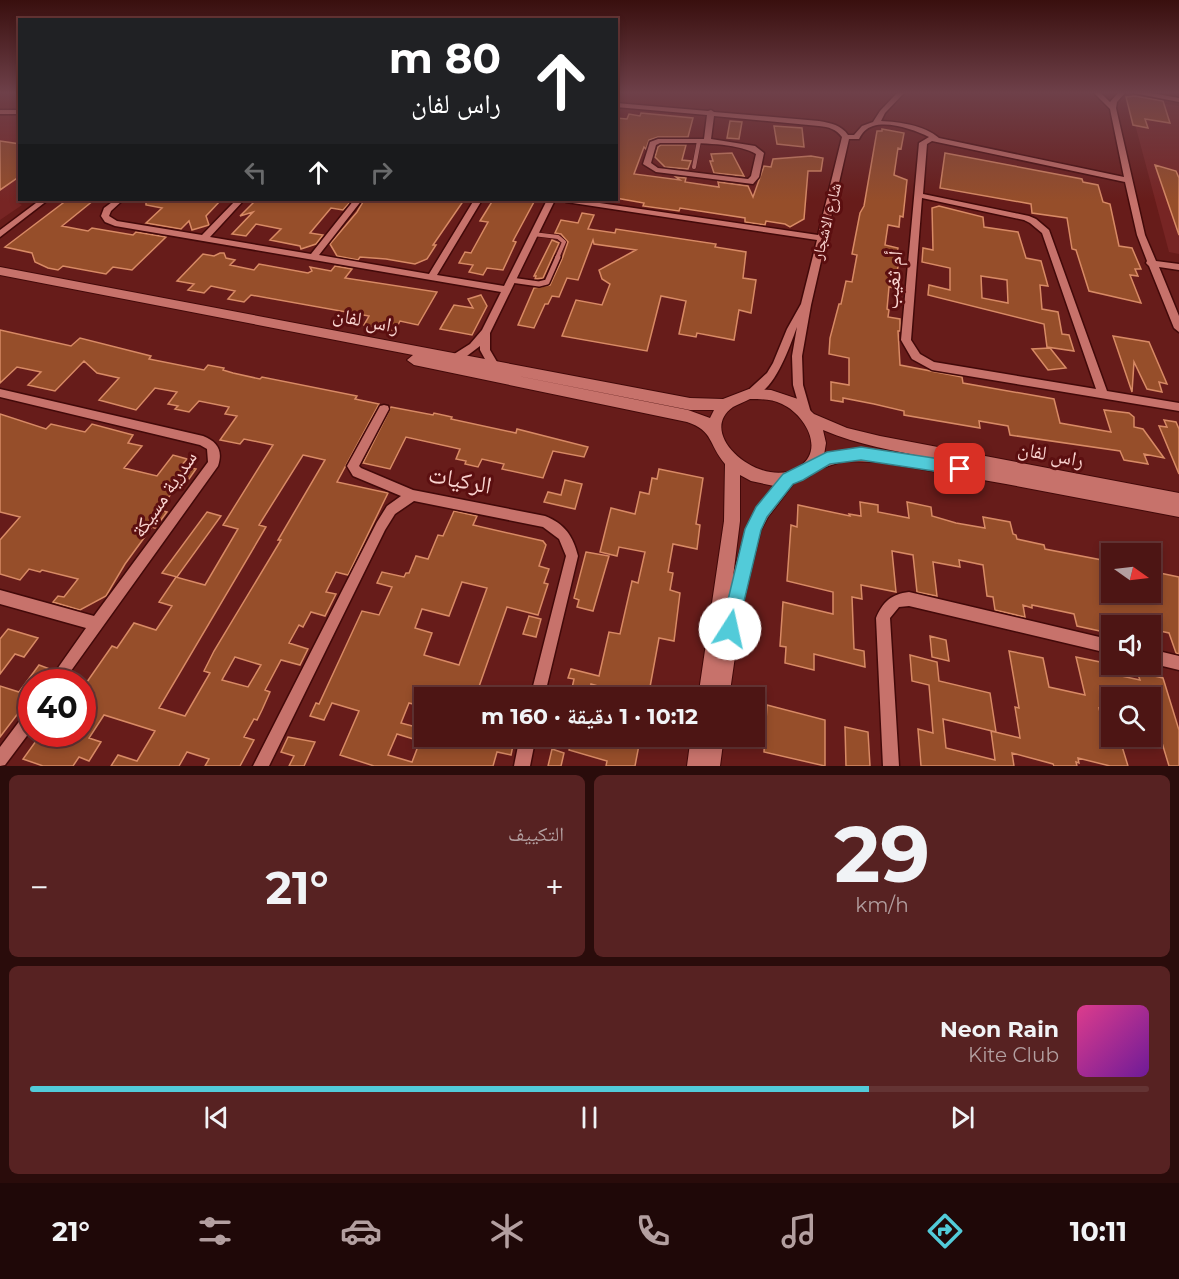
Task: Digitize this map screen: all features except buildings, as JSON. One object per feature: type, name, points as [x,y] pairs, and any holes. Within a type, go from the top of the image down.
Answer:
[{"type":"street","points":[[703,141],[706,129]]},
{"type":"street","points":[[836,129],[846,137],[856,137],[864,129]]},
{"type":"street","points":[[911,129],[925,131],[936,139],[1127,180]]},
{"type":"street","points":[[1117,129],[1141,236],[1150,263],[1179,328]]},
{"type":"street","name":"شارع الاشجار","points":[[809,416],[799,392],[797,364],[806,304],[846,137]]},
{"type":"street","name":"أم ثغيب","points":[[936,139],[926,140],[923,143],[906,340],[911,353],[919,361],[932,366],[1179,407]]},
{"type":"street","points":[[658,141],[703,141],[752,148],[759,153],[755,177],[750,182],[737,181],[657,170],[646,164],[653,144],[658,141]]},
{"type":"street","points":[[918,195],[1026,218],[1046,232],[1103,395]]},
{"type":"street","points":[[0,234],[43,201]]},
{"type":"street","points":[[118,201],[107,210],[105,216],[108,220],[506,290]]},
{"type":"street","points":[[204,238],[239,201]]},
{"type":"street","points":[[314,256],[357,201]]},
{"type":"street","points":[[432,276],[477,201]]},
{"type":"street","points":[[455,359],[474,347],[486,332],[550,201]]},
{"type":"street","points":[[573,201],[821,238]]},
{"type":"street","points":[[1150,263],[1179,267]]},
{"type":"street","name":"راس لفان","points":[[0,271],[690,404],[725,405]]},
{"type":"street","name":"راس لفان","points":[[0,278],[688,416],[705,422],[714,430]]},
{"type":"street","name":"شارع الاشجار","points":[[749,394],[765,384],[775,372],[791,328],[806,304]]},
{"type":"street","points":[[486,332],[485,350],[495,367]]},
{"type":"street","name":"سدرية مسيكة","points":[[0,393],[203,441],[212,446],[214,463],[64,669]]},
{"type":"street","points":[[764,393],[794,403],[809,416],[817,428],[820,447],[813,465],[806,471],[788,479],[765,479],[753,476],[732,464],[721,451],[714,430],[716,420],[725,405],[749,394],[764,393]]},
{"type":"street","points":[[384,409],[353,466],[366,476],[412,495]]},
{"type":"street","name":"راس لفان","points":[[809,416],[845,433],[880,442],[1179,500]]},
{"type":"street","name":"راس لفان","points":[[813,465],[844,454],[880,456],[1179,510]]},
{"type":"street","points":[[708,687],[732,520],[732,464]]},
{"type":"street","points":[[721,687],[733,608],[753,529],[762,512],[788,479]]},
{"type":"street","name":"الركيات","points":[[261,766],[381,526],[391,510],[412,495],[545,522],[561,530],[569,540],[572,556],[540,687]]},
{"type":"street","points":[[0,597],[97,624]]},
{"type":"street","points":[[891,766],[883,618],[889,606],[897,600],[909,599],[1101,644]]},
{"type":"street","points":[[1161,659],[1179,663]]},
{"type":"street","points":[[0,760],[18,735]]},
{"type":"street","points":[[522,766],[526,747]]},
{"type":"street","points":[[697,766],[700,747]]},
{"type":"street","points":[[710,766],[713,747]]},
{"type":"lane","points":[[694,167],[703,141]]},
{"type":"lane","points":[[511,280],[539,285],[547,282],[564,242],[558,237],[533,234]]},
{"type":"shaded area","points":[[0,129],[18,129],[17,202],[22,205],[0,220]]},
{"type":"shaded area","points":[[1136,129],[1179,129],[1179,254],[1169,252]]},
{"type":"route","points":[[730,629],[753,529],[762,512],[788,479],[798,476],[827,458],[844,454],[861,454],[960,469]]}]
